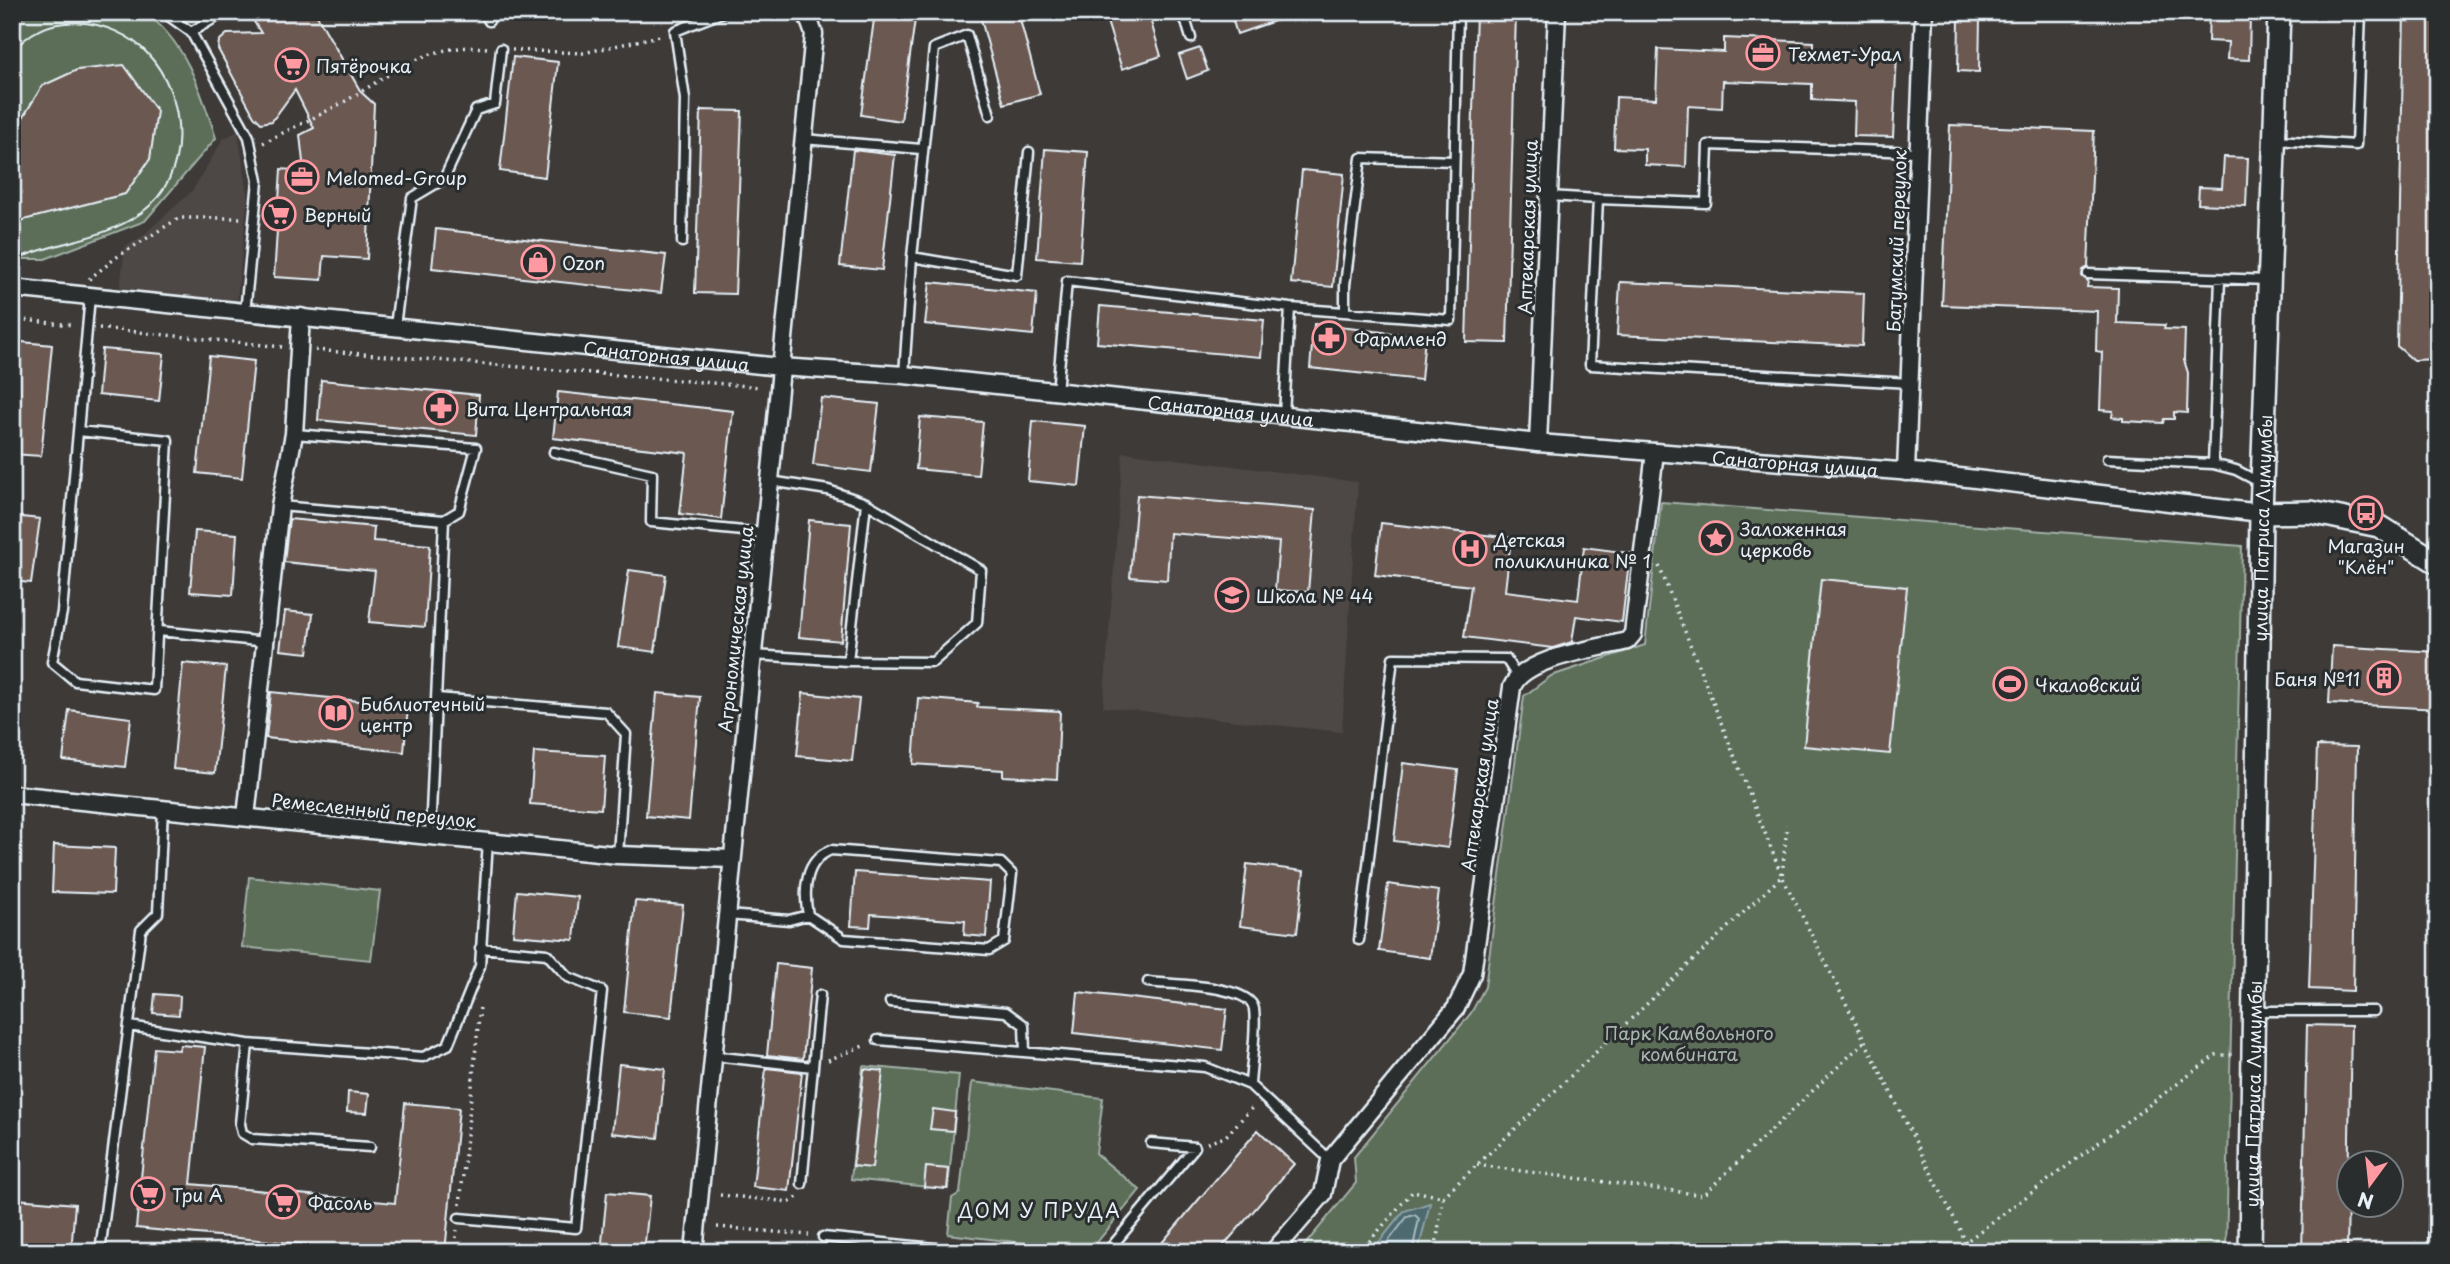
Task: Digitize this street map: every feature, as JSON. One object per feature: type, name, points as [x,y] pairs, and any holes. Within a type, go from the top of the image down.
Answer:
[{"type":"street","name":"Агрономическая улица","points":[[694,1252],[814,34],[806,12]]},
{"type":"street","name":"Аптекарская улица","points":[[1538,443],[1557,12]]},
{"type":"street","name":"Батумский переулок","points":[[1906,472],[1924,12]]},
{"type":"street","name":"улица Патриса Лумумбы","points":[[2250,1252],[2261,513],[2272,280],[2279,12]]},
{"type":"street","name":"Санаторная улица","points":[[12,288],[86,290],[245,313],[395,326],[780,368],[904,376],[1538,443],[1906,472],[2261,513],[2311,512],[2379,526],[2438,563]]},
{"type":"street","points":[[246,817],[280,506],[294,434],[301,317]]},
{"type":"street","points":[[1517,675],[1531,666],[1627,641],[1633,634],[1655,452]]},
{"type":"street","name":"Аптекарская улица","points":[[1330,1160],[1455,1008],[1472,974],[1512,687],[1517,675]]},
{"type":"street","name":"Ремесленный переулок","points":[[12,794],[618,855],[732,859]]},
{"type":"street","points":[[1273,1252],[1323,1194],[1330,1160]]},
{"type":"street","points":[[2437,1252],[2438,1214]]},
{"type":"lane","points":[[163,12],[191,32],[249,137],[258,181],[245,313]]},
{"type":"lane","points":[[191,32],[225,12]]},
{"type":"lane","points":[[484,12],[489,21]]},
{"type":"lane","points":[[682,242],[685,99],[675,31],[724,12]]},
{"type":"lane","points":[[1183,12],[1191,38]]},
{"type":"lane","points":[[1057,392],[1067,281],[1290,308],[1451,320],[1458,12]]},
{"type":"lane","points":[[2276,139],[2356,145],[2361,12]]},
{"type":"lane","points":[[904,376],[921,149],[934,48],[967,35],[990,115]]},
{"type":"lane","points":[[395,326],[412,198],[444,179],[476,110],[495,104],[502,49]]},
{"type":"lane","points":[[803,139],[921,149]]},
{"type":"lane","points":[[1547,196],[1706,203],[1708,145],[1919,152]]},
{"type":"lane","points":[[912,257],[1017,275],[1029,152]]},
{"type":"lane","points":[[1345,312],[1345,285],[1361,158],[1454,161]]},
{"type":"lane","points":[[1598,199],[1590,365],[1910,383]]},
{"type":"lane","points":[[2088,274],[2272,280]]},
{"type":"lane","points":[[2213,464],[2220,279]]},
{"type":"lane","points":[[78,431],[168,440],[154,690],[75,681],[52,662],[61,612],[78,431],[87,327],[86,290]]},
{"type":"lane","points":[[1284,415],[1290,308]]},
{"type":"lane","points":[[280,506],[444,520],[459,511],[476,448],[294,434]]},
{"type":"lane","points":[[554,452],[652,474],[651,522],[764,533]]},
{"type":"lane","points":[[2107,459],[2213,464],[2236,470],[2262,484]]},
{"type":"lane","points":[[752,655],[848,661],[933,662],[977,623],[981,570],[866,503],[828,490],[769,481]]},
{"type":"lane","points":[[848,661],[866,503]]},
{"type":"lane","points":[[430,835],[444,520]]},
{"type":"lane","points":[[159,631],[266,642]]},
{"type":"lane","points":[[1359,940],[1393,658],[1506,659],[1517,675]]},
{"type":"lane","points":[[437,698],[606,712],[626,734],[618,855]]},
{"type":"lane","points":[[100,1252],[141,930],[158,914],[163,809]]},
{"type":"lane","points":[[129,1026],[248,1044],[423,1058],[439,1052],[448,1045],[480,966],[488,841]]},
{"type":"lane","points":[[727,915],[789,920],[808,915],[844,939],[989,950],[1004,941],[1012,874],[1001,863],[831,850],[818,855],[810,867],[806,902],[808,915]]},
{"type":"lane","points":[[459,1218],[576,1228],[602,991],[568,977],[547,954],[480,948]]},
{"type":"lane","points":[[1148,982],[1224,990],[1245,995],[1254,1006],[1250,1085]]},
{"type":"lane","points":[[802,1184],[820,995]]},
{"type":"lane","points":[[890,1002],[1006,1012],[1024,1025],[1025,1052]]},
{"type":"lane","points":[[2254,1011],[2374,1011]]},
{"type":"lane","points":[[878,1040],[1205,1068],[1250,1085],[1330,1160]]},
{"type":"lane","points":[[248,1044],[240,1110],[242,1133],[252,1139],[370,1147]]},
{"type":"lane","points":[[713,1056],[813,1067]]},
{"type":"lane","points":[[1151,1143],[1195,1147]]},
{"type":"lane","points":[[1107,1252],[1195,1147]]},
{"type":"lane","points":[[823,1237],[975,1252]]},
{"type":"path","points":[[251,148],[341,103],[413,59],[451,49],[583,52],[636,43],[675,31]]},
{"type":"path","points":[[86,290],[117,257],[179,218],[254,218]]},
{"type":"path","points":[[12,319],[299,349],[780,388]]},
{"type":"path","points":[[1658,564],[1782,876],[1971,1252]]},
{"type":"path","points":[[1435,1252],[1443,1197],[1782,876],[1787,825]]},
{"type":"path","points":[[454,1252],[480,1001]]},
{"type":"path","points":[[813,1067],[878,1040]]},
{"type":"path","points":[[1477,1165],[1703,1195],[1865,1041]]},
{"type":"path","points":[[1952,1252],[2216,1055],[2253,1056]]},
{"type":"path","points":[[1195,1147],[1225,1137],[1262,1096]]},
{"type":"path","points":[[720,1195],[790,1202],[798,1198],[802,1184]]},
{"type":"path","points":[[1360,1252],[1413,1191],[1443,1197]]},
{"type":"path","points":[[717,1227],[823,1237]]},
{"type":"shaded area","points":[[238,131],[248,196],[237,301],[120,288],[125,246],[141,237],[192,191],[223,139]]},
{"type":"shaded area","name":"Школа № 44","points":[[1123,452],[1358,482],[1342,732],[1103,707]]},
{"type":"green space","points":[[25,12],[143,12],[158,23],[181,52],[205,103],[216,138],[145,221],[45,259],[12,259],[12,35]]},
{"type":"green space","name":"Парк Камвольного комбината","points":[[1661,502],[2242,546],[2226,1252],[1299,1252],[1356,1183],[1354,1157],[1471,1013],[1485,987],[1524,696],[1551,676],[1645,645]]},
{"type":"green space","points":[[249,877],[380,891],[371,960],[242,947]]},
{"type":"green space","points":[[863,1066],[959,1075],[948,1189],[851,1179]]},
{"type":"green space","points":[[972,1082],[1103,1098],[1096,1154],[1140,1190],[1090,1251],[948,1234],[952,1198],[960,1193]]},
{"type":"water","points":[[1430,1203],[1418,1252],[1371,1252],[1404,1211]]},
{"type":"building","points":[[248,12],[315,12],[361,92],[374,104],[367,259],[324,256],[322,280],[274,277],[281,169],[304,171],[300,135],[314,128],[295,90],[272,121],[261,123],[254,116],[218,49],[219,41],[227,34],[261,33]]},
{"type":"building","points":[[875,12],[916,12],[901,121],[861,115]]},
{"type":"building","points":[[979,12],[1018,12],[1040,94],[1004,104]]},
{"type":"building","points":[[1104,12],[1148,12],[1161,56],[1122,69]]},
{"type":"building","points":[[1230,12],[1291,12],[1292,15],[1237,34]]},
{"type":"building","points":[[1476,12],[1516,12],[1507,343],[1466,342]]},
{"type":"building","points":[[2404,12],[2438,12],[2438,359],[2413,360],[2397,346]]},
{"type":"building","points":[[2209,13],[2250,15],[2249,60],[2227,59],[2228,42],[2208,41]]},
{"type":"building","points":[[1959,20],[1980,20],[1979,72],[1958,71]]},
{"type":"building","points":[[1724,38],[1814,42],[1814,50],[1897,54],[1893,137],[1854,136],[1855,102],[1812,100],[1812,84],[1723,81],[1722,108],[1688,106],[1686,167],[1645,165],[1645,149],[1614,148],[1616,97],[1656,99],[1658,49],[1724,52]]},
{"type":"building","points":[[1200,48],[1208,71],[1187,79],[1179,55]]},
{"type":"building","points":[[513,57],[558,62],[545,177],[500,171]]},
{"type":"building","points":[[124,65],[157,111],[150,159],[125,194],[12,223],[13,134],[42,86],[77,70]]},
{"type":"building","points":[[701,110],[742,111],[735,294],[695,293]]},
{"type":"building","points":[[1950,125],[2094,131],[2088,267],[2083,270],[2082,276],[2088,281],[2087,287],[2118,288],[2117,323],[2165,325],[2164,329],[2185,330],[2187,413],[2174,412],[2174,419],[2164,419],[2163,423],[2123,421],[2123,418],[2112,417],[2113,411],[2100,410],[2102,352],[2096,351],[2097,311],[1942,305]]},
{"type":"building","points":[[1045,149],[1088,152],[1080,261],[1037,258]]},
{"type":"building","points":[[853,150],[895,155],[882,270],[840,266]]},
{"type":"building","points":[[2224,157],[2248,158],[2246,206],[2198,204],[2199,187],[2222,188]]},
{"type":"building","points":[[1302,170],[1344,174],[1333,287],[1291,283]]},
{"type":"building","points":[[436,229],[666,255],[661,293],[432,268]]},
{"type":"building","points":[[930,282],[1037,293],[1033,335],[925,324]]},
{"type":"building","points":[[1620,282],[1864,293],[1862,346],[1617,335]]},
{"type":"building","points":[[1100,306],[1264,320],[1261,357],[1097,343]]},
{"type":"building","points":[[1314,324],[1425,337],[1421,380],[1310,368]]},
{"type":"building","points":[[12,341],[52,345],[41,456],[12,454]]},
{"type":"building","points":[[102,349],[164,354],[159,401],[98,395]]},
{"type":"building","points":[[209,356],[254,361],[242,478],[197,473]]},
{"type":"building","points":[[321,380],[479,395],[476,435],[318,420]]},
{"type":"building","points":[[558,392],[733,411],[721,519],[680,514],[687,453],[553,438]]},
{"type":"building","points":[[821,398],[879,404],[871,472],[813,465]]},
{"type":"building","points":[[920,417],[983,422],[978,475],[916,469]]},
{"type":"building","points":[[1033,421],[1085,426],[1079,486],[1028,481]]},
{"type":"building","points":[[1137,495],[1315,510],[1308,592],[1275,590],[1279,542],[1170,533],[1167,580],[1130,577]]},
{"type":"building","points":[[12,516],[40,519],[31,583],[12,581]]},
{"type":"building","points":[[289,519],[374,527],[373,541],[430,545],[425,627],[369,622],[375,571],[284,562]]},
{"type":"building","points":[[809,520],[851,524],[841,641],[799,637]]},
{"type":"building","points":[[1381,523],[1511,538],[1505,591],[1578,600],[1584,547],[1630,553],[1622,622],[1576,616],[1572,642],[1553,648],[1464,637],[1471,586],[1375,575]]},
{"type":"building","points":[[195,531],[237,534],[233,595],[190,592]]},
{"type":"building","points":[[629,570],[666,575],[655,652],[618,647]]},
{"type":"building","points":[[1821,579],[1907,587],[1890,754],[1804,746]]},
{"type":"building","points":[[285,611],[313,614],[308,653],[280,650]]},
{"type":"building","name":"Баня №11","points":[[2332,646],[2438,652],[2438,709],[2329,703]]},
{"type":"building","points":[[183,663],[226,667],[215,773],[173,769]]},
{"type":"building","points":[[271,692],[408,706],[404,752],[266,738]]},
{"type":"building","points":[[657,693],[700,697],[689,820],[646,816]]},
{"type":"building","points":[[803,693],[859,699],[852,761],[797,756]]},
{"type":"building","points":[[918,698],[978,703],[977,707],[1060,711],[1057,779],[1003,776],[1003,770],[913,764]]},
{"type":"building","points":[[69,710],[131,718],[125,767],[63,760]]},
{"type":"building","points":[[2317,746],[2357,747],[2353,991],[2309,989]]},
{"type":"building","points":[[534,752],[605,756],[601,809],[530,804]]},
{"type":"building","points":[[1403,763],[1458,770],[1448,848],[1394,841]]},
{"type":"building","points":[[54,845],[115,848],[113,894],[52,892]]},
{"type":"building","points":[[1247,864],[1304,871],[1297,933],[1240,926]]},
{"type":"building","points":[[855,872],[990,882],[986,937],[964,935],[965,921],[871,914],[870,927],[851,926]]},
{"type":"building","points":[[1388,884],[1439,891],[1430,958],[1379,951]]},
{"type":"building","points":[[517,891],[578,897],[574,940],[513,935]]},
{"type":"building","points":[[635,901],[683,905],[671,1017],[624,1012]]},
{"type":"building","points":[[776,964],[812,968],[803,1059],[767,1055]]},
{"type":"building","points":[[1078,992],[1227,1009],[1222,1050],[1074,1033]]},
{"type":"building","points":[[155,994],[180,996],[179,1015],[153,1013]]},
{"type":"building","points":[[2307,1025],[2351,1026],[2349,1148],[2334,1148],[2334,1218],[2348,1218],[2347,1252],[2302,1252]]},
{"type":"building","points":[[180,1045],[205,1047],[191,1184],[395,1203],[405,1103],[459,1108],[445,1252],[381,1252],[136,1228],[154,1048],[179,1050]]},
{"type":"building","points":[[619,1064],[665,1069],[658,1138],[612,1133]]},
{"type":"building","points":[[766,1068],[802,1072],[789,1191],[753,1187]]},
{"type":"building","points":[[864,1069],[883,1071],[872,1168],[853,1166]]},
{"type":"building","points":[[348,1092],[369,1094],[367,1113],[347,1112]]},
{"type":"building","points":[[933,1109],[955,1112],[953,1131],[930,1129]]},
{"type":"building","points":[[1258,1130],[1294,1164],[1218,1252],[1154,1252]]},
{"type":"building","points":[[926,1167],[949,1169],[947,1189],[924,1187]]},
{"type":"building","points":[[607,1192],[650,1196],[644,1252],[601,1252]]},
{"type":"building","points":[[16,1199],[75,1204],[71,1252],[12,1251]]},
{"type":"tram line","points":[[12,55],[24,40],[40,29],[58,24],[78,22],[116,31],[147,53],[161,71],[171,91],[177,113],[178,136],[176,158],[169,179],[158,197],[141,213],[110,230],[12,261]]},
{"type":"place","name":"Техмет-Урал","points":[[1763,53]]},
{"type":"place","name":"Пятёрочка","points":[[292,65]]},
{"type":"place","name":"Melomed-Group","points":[[302,177]]},
{"type":"place","name":"Верный","points":[[279,214]]},
{"type":"place","name":"Ozon","points":[[538,262]]},
{"type":"place","name":"Фармленд","points":[[1329,338]]},
{"type":"place","name":"Вита Центральная","points":[[441,408]]},
{"type":"place","name":"Магазин \"Клён\"","points":[[2366,513]]},
{"type":"place","name":"Заложенная церковь","points":[[1716,538]]},
{"type":"place","name":"Детская поликлиника № 1","points":[[1470,549]]},
{"type":"place","name":"Школа № 44","points":[[1232,595]]},
{"type":"place","name":"Баня №11","points":[[2384,678]]},
{"type":"place","name":"Чкаловский","points":[[2010,684]]},
{"type":"place","name":"Библиотечный центр","points":[[336,713]]},
{"type":"place","name":"Три А","points":[[148,1194]]},
{"type":"place","name":"Фасоль","points":[[283,1202]]},
{"type":"district","name":"ДОМ У ПРУДА","points":[[1040,1210]]}]
